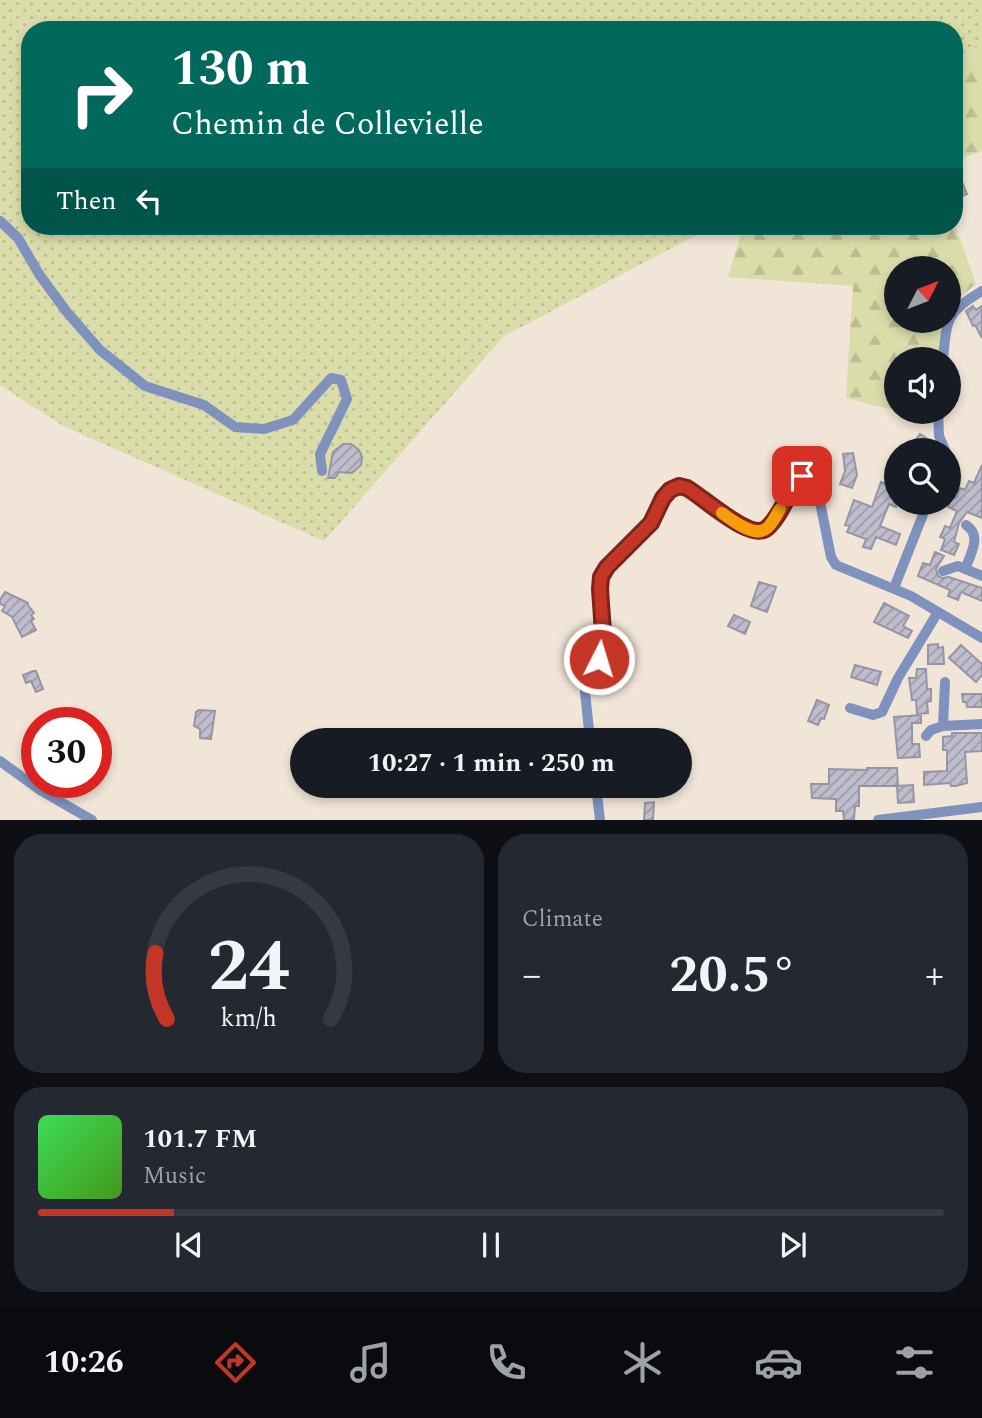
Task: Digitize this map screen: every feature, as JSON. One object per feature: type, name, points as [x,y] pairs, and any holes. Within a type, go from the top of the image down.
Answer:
[{"type":"street","points":[[0,221],[18,238],[39,274],[74,321],[100,350],[145,386],[204,405],[235,426],[264,429],[293,420],[331,378],[341,380],[347,399],[320,454],[322,471]]},
{"type":"street","points":[[944,347],[947,323],[955,309],[982,291]]},
{"type":"street","points":[[588,728],[584,692],[599,659],[603,632],[601,577],[607,567],[651,523],[663,498],[670,490],[679,486],[687,488],[729,518],[758,531],[770,525],[796,481],[810,474],[816,482],[833,562],[894,588],[982,638]]},
{"type":"street","points":[[894,588],[923,515]]},
{"type":"street","points":[[965,569],[976,543],[971,527],[966,525]]},
{"type":"street","points":[[943,570],[958,566],[982,576]]},
{"type":"street","points":[[850,708],[873,715],[882,712],[898,678],[938,612]]},
{"type":"street","points":[[943,726],[945,682]]},
{"type":"street","points":[[926,736],[931,730],[943,726],[982,724]]},
{"type":"street","points":[[0,761],[40,790],[92,820]]},
{"type":"street","points":[[597,798],[600,820]]},
{"type":"street","points":[[878,820],[982,807]]},
{"type":"green space","points":[[0,0],[982,0],[982,40],[963,58],[963,21],[21,21],[21,235],[697,235],[504,336],[324,541],[63,426],[0,385]]},
{"type":"green space","points":[[982,40],[982,151],[963,158],[963,58]]},
{"type":"green space","points":[[740,235],[959,235],[976,284],[961,296],[961,256],[884,256],[884,333],[941,333],[940,347],[884,347],[884,408],[846,398],[853,286],[728,277]]},
{"type":"building","points":[[973,306],[976,310],[982,306],[982,338],[966,311]]},
{"type":"building","points":[[343,444],[351,444],[359,450],[361,465],[352,473],[339,472],[335,478],[328,478],[333,452]]},
{"type":"building","points":[[853,453],[857,475],[852,488],[840,484],[845,471],[843,454]]},
{"type":"building","points":[[982,465],[982,518],[967,512],[959,523],[954,542],[959,544],[954,555],[941,550],[945,539],[940,537],[945,526],[950,528],[955,515],[961,515],[961,488],[965,490],[969,481],[974,483]]},
{"type":"building","points":[[881,482],[884,483],[884,515],[880,526],[900,534],[896,545],[876,537],[871,549],[863,547],[866,539],[847,532],[850,526],[845,525],[854,500],[872,507]]},
{"type":"building","points":[[935,552],[944,556],[936,569],[938,576],[982,588],[982,601],[961,592],[958,600],[948,596],[950,590],[918,576],[923,563],[930,565]]},
{"type":"building","points":[[759,582],[776,587],[767,612],[751,606]]},
{"type":"building","points":[[5,592],[28,603],[34,613],[31,615],[34,619],[31,621],[36,630],[22,637],[12,617],[2,611],[5,606],[0,604],[0,600]]},
{"type":"building","points":[[884,603],[909,616],[903,626],[912,631],[908,638],[874,622]]},
{"type":"building","points":[[734,615],[750,622],[745,634],[728,626]]},
{"type":"building","points":[[938,644],[938,648],[943,647],[944,664],[928,664],[928,645]]},
{"type":"building","points":[[961,645],[982,664],[982,675],[976,682],[949,658]]},
{"type":"building","points":[[855,665],[881,672],[877,685],[851,677]]},
{"type":"building","points":[[917,669],[926,669],[927,689],[931,689],[931,701],[927,702],[928,713],[917,714],[916,700],[912,700],[909,678],[916,678]]},
{"type":"building","points":[[36,671],[43,689],[36,692],[31,681],[26,683],[23,675]]},
{"type":"building","points":[[962,694],[982,694],[982,707],[967,707]]},
{"type":"building","points":[[817,700],[829,705],[824,719],[821,718],[818,725],[808,721]]},
{"type":"building","points":[[215,711],[211,739],[200,738],[200,729],[194,726],[196,712]]},
{"type":"building","points":[[921,715],[921,723],[912,723],[912,744],[919,744],[920,757],[898,758],[894,717]]},
{"type":"building","points":[[952,733],[982,733],[982,751],[965,752],[967,783],[956,786],[951,786],[950,783],[924,785],[924,772],[947,771],[947,750],[943,750],[943,737],[952,736]]},
{"type":"building","points":[[897,768],[898,786],[859,786],[859,806],[855,806],[854,820],[844,820],[843,811],[836,811],[836,799],[812,798],[811,784],[829,784],[829,769]]},
{"type":"building","points":[[913,785],[914,802],[898,803],[897,786]]},
{"type":"building","points":[[654,802],[653,820],[644,820],[645,803]]},
{"type":"slow traffic","points":[[722,513],[747,528],[758,531],[767,528],[780,509]]},
{"type":"route","points":[[599,659],[603,632],[601,577],[607,567],[651,523],[670,490],[679,486],[687,488],[729,518],[758,531],[770,525],[796,481],[802,476]]}]
